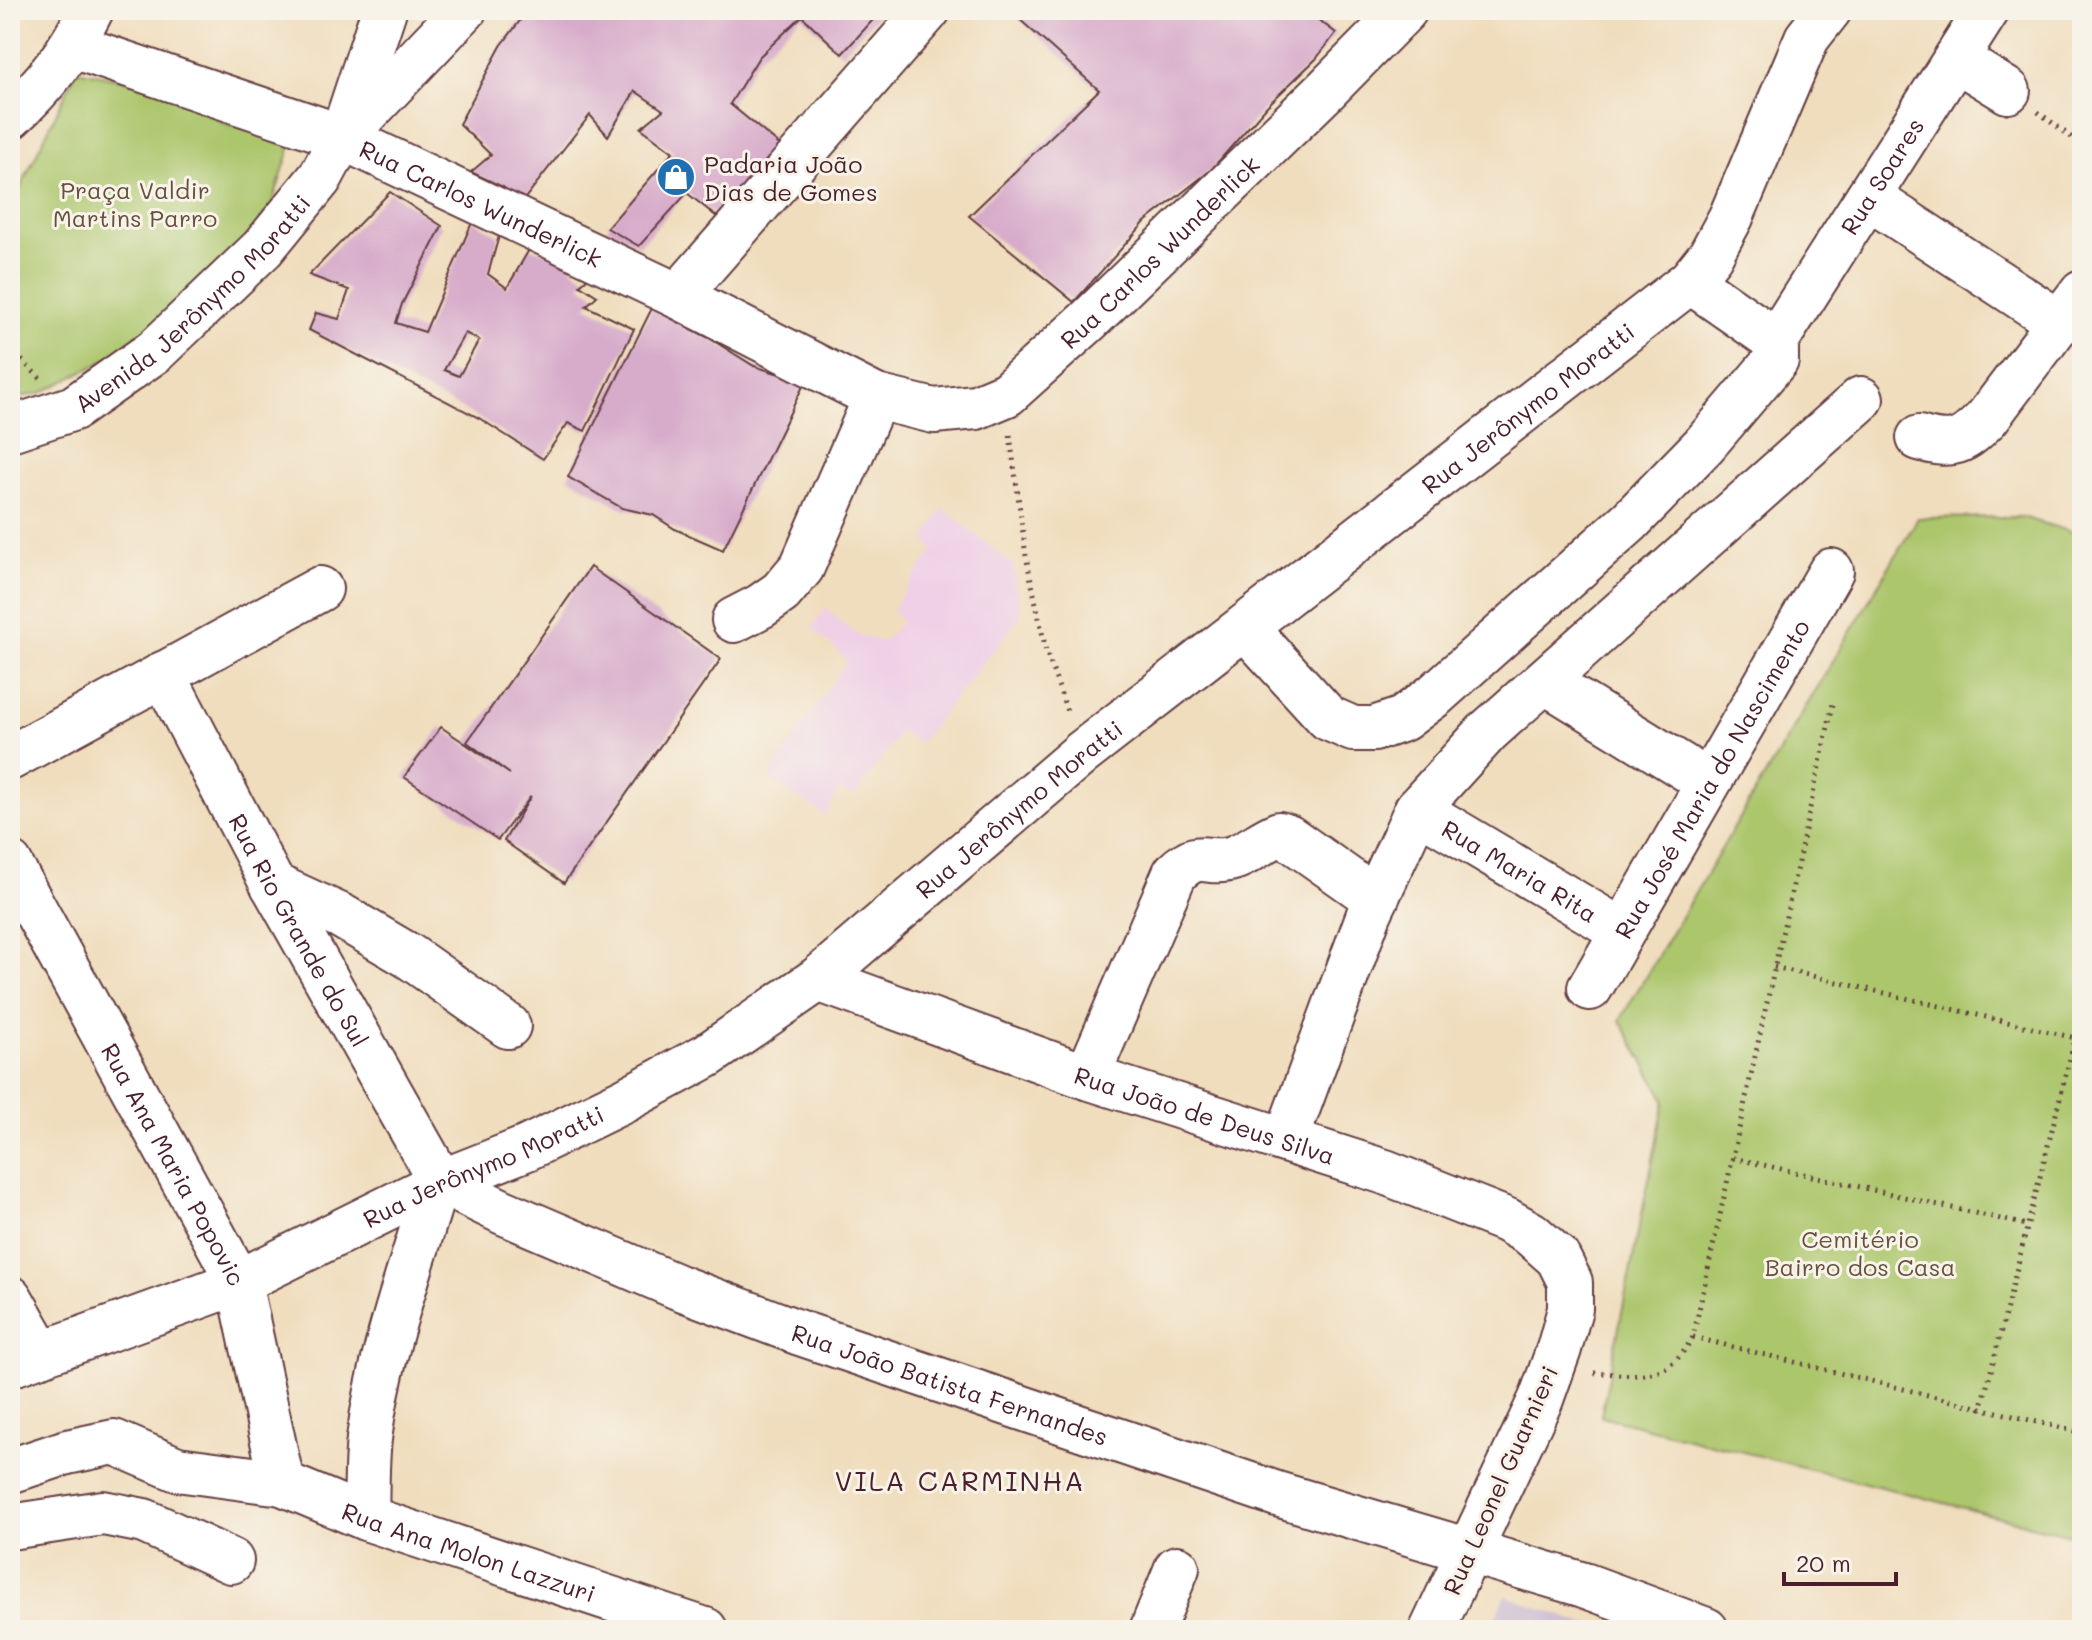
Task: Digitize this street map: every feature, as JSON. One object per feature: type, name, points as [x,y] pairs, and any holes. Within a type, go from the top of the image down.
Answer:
[{"type":"street","points":[[342,137],[384,10]]},
{"type":"street","points":[[342,137],[464,10]]},
{"type":"street","points":[[678,296],[928,10]]},
{"type":"street","name":"Rua Carlos Wunderlick","points":[[82,28],[342,137],[678,296],[876,397],[934,411],[976,407],[1007,394],[1088,321],[1405,10]]},
{"type":"street","name":"Rua Soares","points":[[1245,627],[1328,718],[1353,729],[1374,729],[1403,719],[1435,695],[1630,521],[1704,445],[1776,360],[1776,341],[1987,10]]},
{"type":"street","name":"Rua Jerônymo Moratti","points":[[26,1360],[239,1282],[438,1183],[527,1148],[708,1055],[818,979],[1082,753],[1690,281],[1710,256],[1731,217],[1816,19]]},
{"type":"street","points":[[10,117],[42,88],[82,28]]},
{"type":"street","points":[[1956,59],[2008,91]]},
{"type":"street","name":"Avenida Jerônymo Moratti","points":[[10,429],[74,408],[155,351],[242,268],[293,213],[320,178],[342,137]]},
{"type":"street","points":[[1868,197],[2071,307],[1971,435],[1955,443],[1939,444],[1919,438]]},
{"type":"street","points":[[1690,281],[1776,341]]},
{"type":"street","points":[[734,620],[781,592],[802,567],[876,397]]},
{"type":"street","points":[[1286,1140],[1376,899],[1417,809],[1488,731],[1861,399]]},
{"type":"street","name":"Rua José Maria do Nascimento","points":[[1590,988],[1831,571]]},
{"type":"street","points":[[10,758],[320,589]]},
{"type":"street","name":"Rua Rio Grande do Sul","points":[[163,674],[273,885],[438,1183]]},
{"type":"street","points":[[1546,682],[1708,782]]},
{"type":"street","name":"Rua Maria Rita","points":[[1417,809],[1622,931]]},
{"type":"street","points":[[1087,1077],[1175,873],[1186,862],[1200,857],[1214,860],[1233,858],[1279,834],[1288,837],[1376,899]]},
{"type":"street","name":"Rua Ana Maria Popovic","points":[[10,864],[239,1282],[282,1483]]},
{"type":"street","points":[[273,885],[341,916],[409,956],[508,1026]]},
{"type":"street","name":"Rua João de Deus Silva","points":[[818,979],[1087,1077],[1385,1172],[1506,1220],[1531,1234],[1558,1258],[1570,1282]]},
{"type":"street","points":[[366,1518],[369,1441],[386,1349],[438,1183]]},
{"type":"street","name":"Rua João Batista Fernandes","points":[[438,1183],[678,1287],[800,1333],[1277,1494],[1584,1585],[1706,1630]]},
{"type":"street","name":"Rua Leonel Guarnieri","points":[[1432,1630],[1541,1399],[1570,1309],[1570,1282]]},
{"type":"street","points":[[10,1298],[26,1360]]},
{"type":"street","name":"Rua Ana Molon Lazzuri","points":[[10,1471],[67,1452],[114,1442],[177,1469],[282,1483],[366,1518],[705,1630]]},
{"type":"street","points":[[10,1527],[103,1513],[144,1521],[231,1561]]},
{"type":"street","points":[[1152,1630],[1177,1568]]},
{"type":"path","points":[[2008,91],[2082,145]]},
{"type":"path","points":[[10,363],[20,359]]},
{"type":"path","points":[[1007,394],[1026,556],[1046,651],[1082,753]]},
{"type":"path","points":[[1551,1370],[1645,1374],[1660,1371],[1682,1356],[1693,1337],[1833,704]]},
{"type":"path","points":[[1774,967],[2075,1038]]},
{"type":"path","points":[[1981,1410],[2082,1011]]},
{"type":"path","points":[[1733,1158],[2027,1225]]},
{"type":"path","points":[[1693,1337],[2082,1433]]},
{"type":"shaded area","points":[[943,508],[1013,565],[1021,616],[919,743],[901,731],[855,796],[839,790],[825,816],[768,778],[847,660],[812,628],[826,607],[859,635],[883,642],[902,622],[892,610],[933,550],[925,538]]},
{"type":"shaded area","points":[[1506,1596],[1601,1630],[1489,1630]]},
{"type":"green space","name":"Praça Valdir Martins Parro","points":[[77,70],[171,90],[224,123],[293,140],[272,204],[205,294],[128,349],[41,393],[10,399],[11,207]]},
{"type":"green space","name":"Cemitério Bairro dos Casa","points":[[2022,517],[2082,535],[2082,1538],[1601,1416],[1665,1100],[1620,1020],[1918,518]]},
{"type":"building","points":[[528,10],[882,10],[842,54],[802,16],[759,57],[730,104],[782,147],[721,220],[687,193],[639,246],[607,228],[673,152],[641,128],[663,110],[635,91],[608,136],[590,115],[522,202],[503,187],[471,172],[491,155],[459,124],[501,46]]},
{"type":"building","points":[[1009,10],[1305,10],[1336,33],[1316,59],[1267,106],[1211,170],[1145,222],[1074,302],[969,216],[1099,90]]},
{"type":"building","points":[[390,192],[442,226],[402,304],[396,323],[425,332],[473,220],[499,236],[488,274],[507,288],[530,248],[556,256],[587,279],[580,285],[597,296],[586,306],[634,329],[585,431],[568,423],[543,459],[479,418],[309,330],[316,313],[339,319],[349,290],[309,275]],"holes":[[[465,333],[479,340],[459,376],[444,370]]]},
{"type":"building","points":[[652,308],[754,366],[805,382],[723,550],[675,529],[653,515],[622,508],[568,477]]},
{"type":"building","points":[[590,567],[721,659],[564,883],[504,841],[531,796],[498,840],[404,777],[441,727],[510,774],[467,742]]},
{"type":"place","name":"Padaria João Dias de Gomes","points":[[676,177]]},
{"type":"district","name":"VILA CARMINHA","points":[[960,1480]]}]
